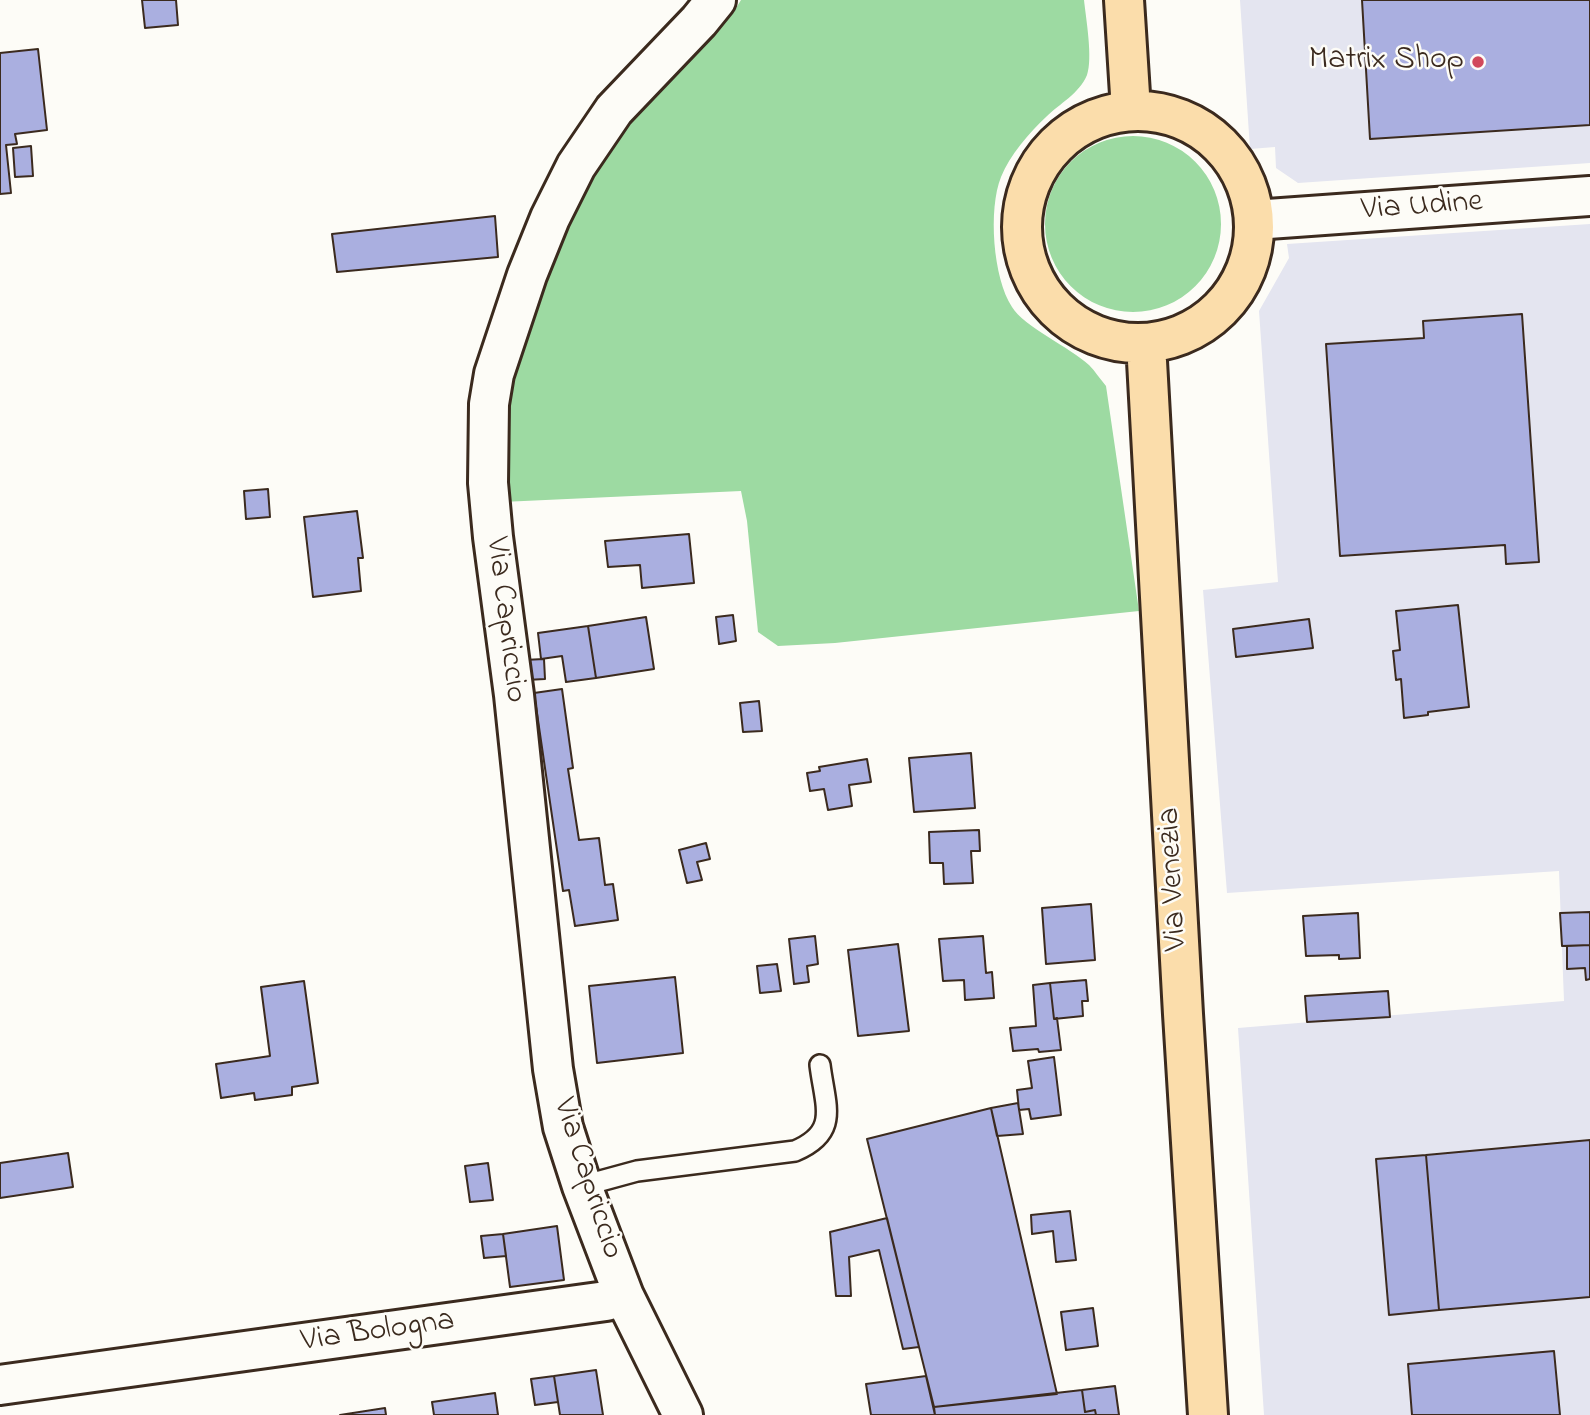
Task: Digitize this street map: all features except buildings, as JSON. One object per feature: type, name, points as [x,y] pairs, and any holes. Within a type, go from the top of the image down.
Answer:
[{"type":"main road","points":[[1124,0],[1131,110]]},
{"type":"main road","points":[[1131,110],[1168,113],[1201,128],[1228,152],[1247,184],[1254,220],[1252,250],[1242,279],[1226,304],[1203,324],[1176,337],[1146,343],[1110,340],[1076,326],[1048,301],[1029,270],[1021,234],[1025,197],[1039,163],[1064,136],[1095,117],[1131,110]]},
{"type":"main road","name":"Via Venezia","points":[[1146,343],[1182,1014],[1208,1415]]},
{"type":"street","name":"Via Capriccio","points":[[624,1296],[582,1186],[563,1127],[553,1069],[514,695],[493,537],[488,483],[489,404],[494,374],[527,275],[550,218],[576,166],[614,110],[716,0]]},
{"type":"street","name":"Via Udine","points":[[1254,220],[1590,196]]},
{"type":"street","name":"Via Bologna","points":[[0,1385],[606,1301],[624,1296]]},
{"type":"street","points":[[624,1296],[683,1415]]},
{"type":"lane","points":[[582,1186],[637,1171],[795,1151],[813,1143],[822,1134],[827,1120],[820,1065]]},
{"type":"shaded area","points":[[1240,0],[1590,0],[1590,163],[1298,183],[1276,168],[1275,147],[1250,149]]},
{"type":"shaded area","points":[[1590,224],[1590,1415],[1264,1415],[1238,1028],[1564,1001],[1559,871],[1227,893],[1203,590],[1278,582],[1259,311],[1289,258],[1287,244]]},
{"type":"green space","points":[[741,0],[1084,0],[1089,49],[1087,75],[1074,93],[1027,137],[1005,169],[997,191],[995,243],[1000,279],[1012,307],[1026,322],[1089,365],[1106,386],[1139,611],[835,643],[778,646],[758,632],[747,521],[741,491],[502,502],[503,460],[511,385],[530,319],[575,203],[613,138],[646,98],[700,50]]},
{"type":"green space","points":[[1133,136],[1167,143],[1195,162],[1214,190],[1221,224],[1214,258],[1195,286],[1167,305],[1133,312],[1099,305],[1071,286],[1052,258],[1045,224],[1052,190],[1071,162],[1099,143]]},
{"type":"place","name":"Matrix Shop","points":[[1478,62]]}]
